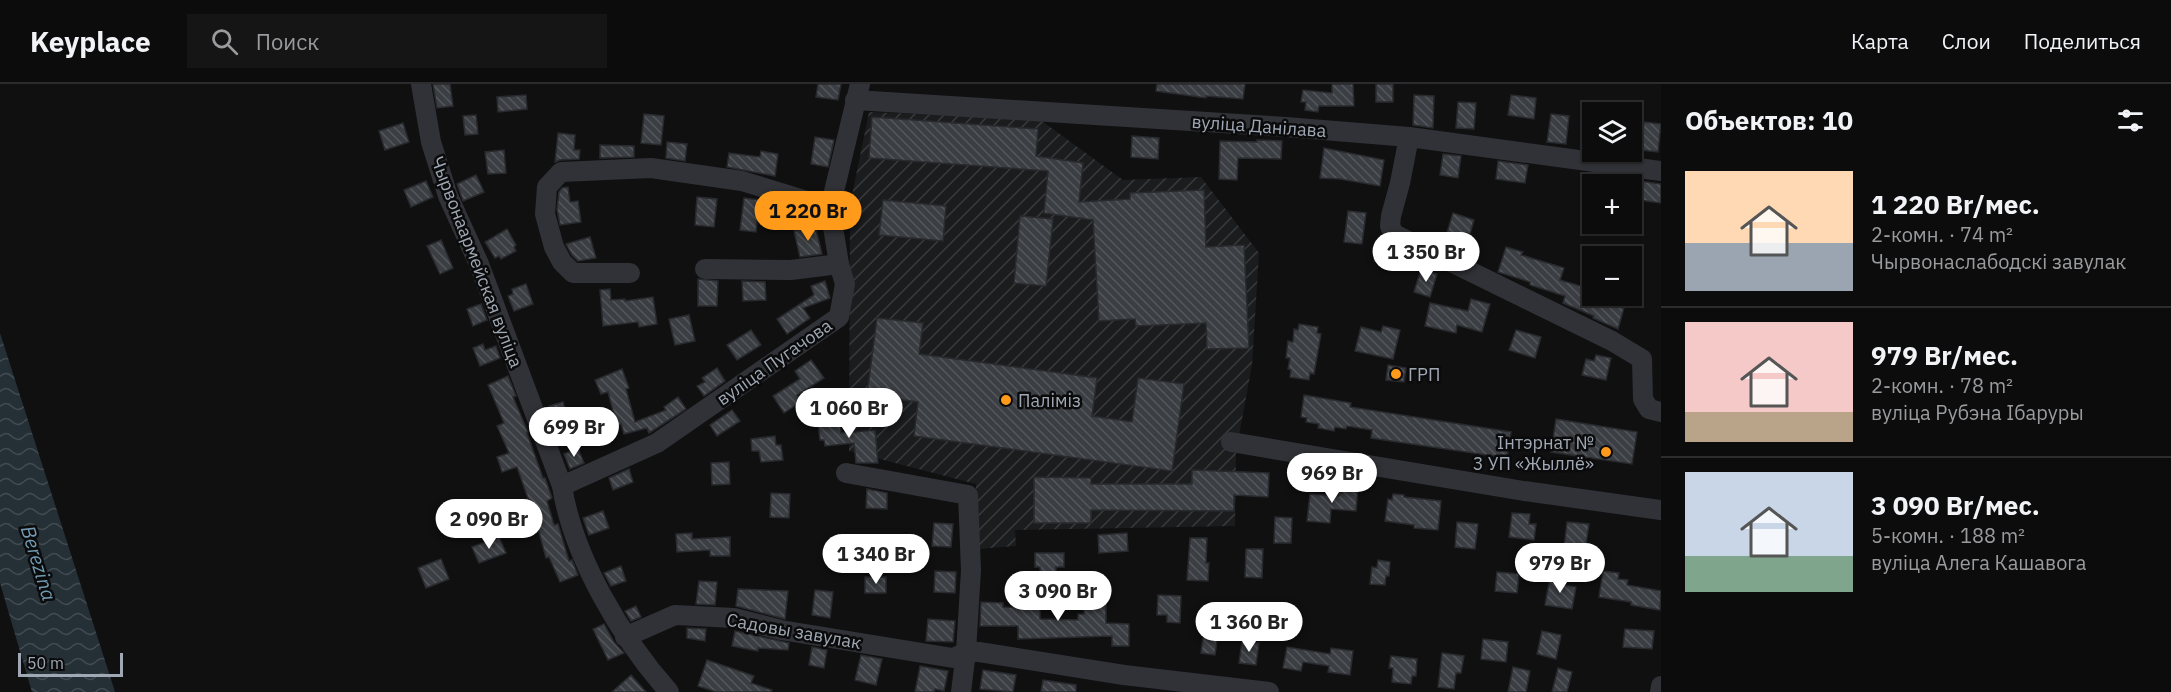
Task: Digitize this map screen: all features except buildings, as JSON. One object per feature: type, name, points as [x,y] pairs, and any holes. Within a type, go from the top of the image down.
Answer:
[{"type":"street","name":"Чырвонаармейская вуліца","points":[[421,84],[431,142],[448,196],[479,264],[562,486],[565,505],[587,564],[625,638],[669,692]]},
{"type":"street","name":"вуліца Пугачова","points":[[562,486],[657,443],[839,317],[845,284],[839,264],[830,208],[858,92]]},
{"type":"street","name":"вуліца Данілава","points":[[858,92],[1084,116],[1286,127],[1409,137],[1661,171]]},
{"type":"street","points":[[1409,137],[1391,216],[1390,226],[1394,234],[1612,341],[1642,359],[1643,399],[1649,409],[1661,412]]},
{"type":"street","points":[[630,273],[573,273],[562,262],[554,247],[545,214],[548,187],[561,172],[662,170],[742,181],[830,208]]},
{"type":"street","points":[[705,269],[791,270],[839,264]]},
{"type":"street","points":[[1231,442],[1661,510]]},
{"type":"street","points":[[846,473],[968,495],[971,570],[961,692]]},
{"type":"street","name":"Садовы завулак","points":[[625,638],[675,615],[734,618],[781,630],[953,658],[966,652],[979,652],[1124,675],[1269,692]]},
{"type":"street","points":[[1660,692],[1661,686]]},
{"type":"shaded area","points":[[869,112],[1039,119],[1123,180],[1201,177],[1259,253],[1252,365],[1236,452],[1235,526],[1015,530],[1016,546],[978,549],[976,484],[849,451],[850,205]]},
{"type":"water","name":"Berezina","points":[[0,333],[115,692],[32,692],[0,583]]},
{"type":"place","name":"ГРП","points":[[1396,374]]},
{"type":"place","name":"Паліміз","points":[[1006,400]]},
{"type":"place","name":"Інтэрнат № 3 УП «Жыллё»","points":[[1606,452]]}]
